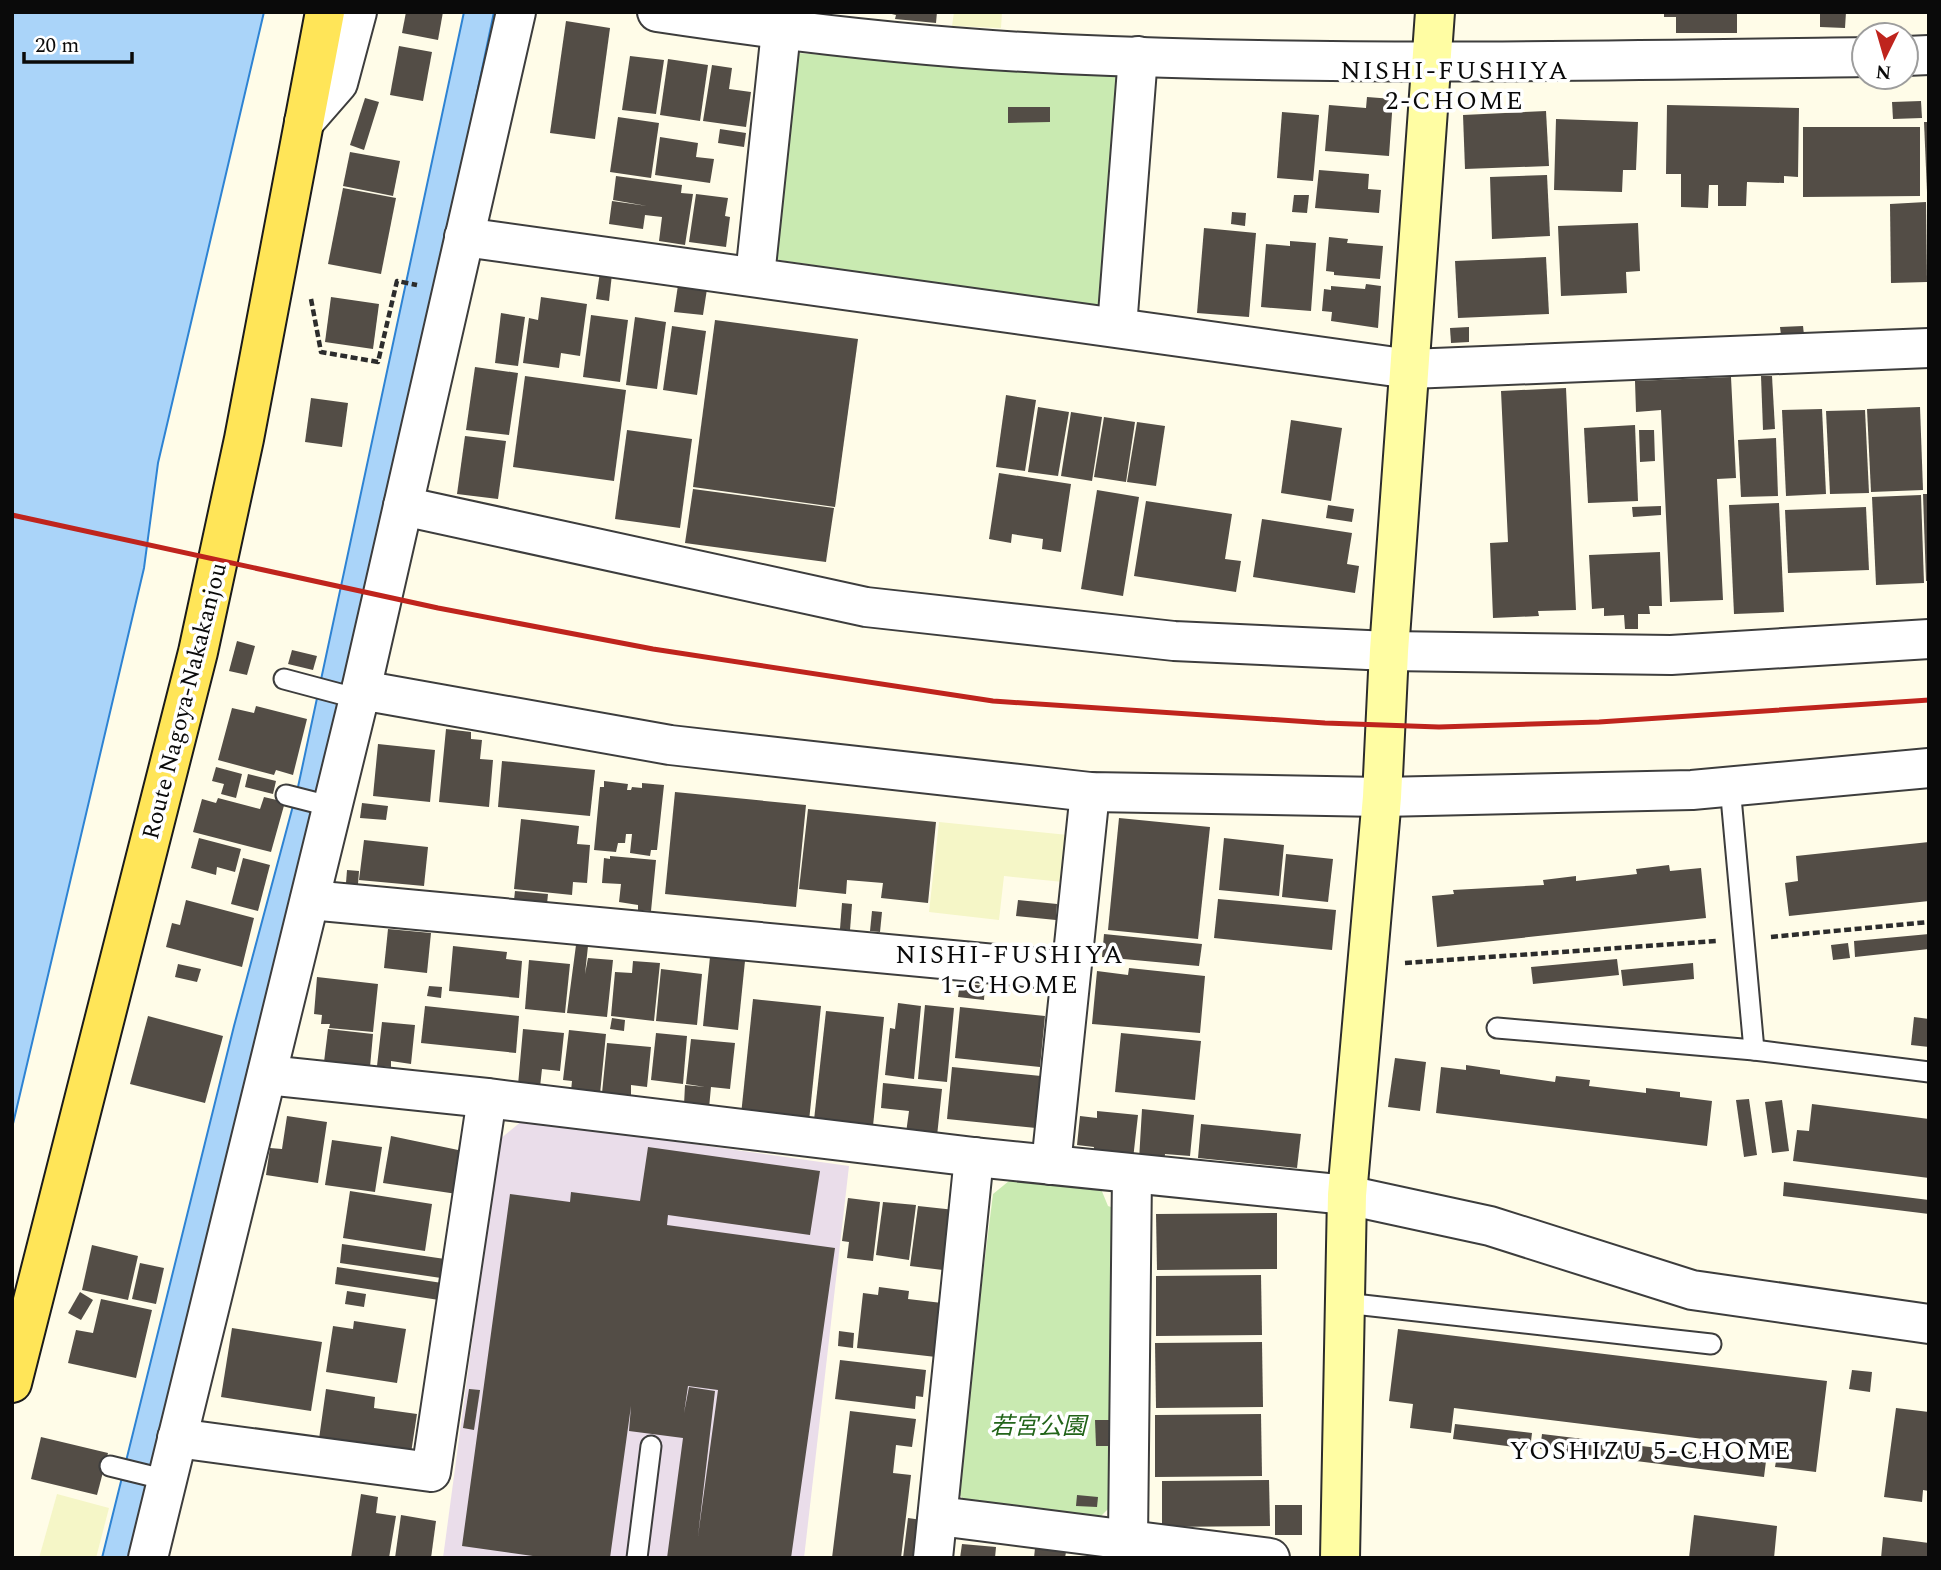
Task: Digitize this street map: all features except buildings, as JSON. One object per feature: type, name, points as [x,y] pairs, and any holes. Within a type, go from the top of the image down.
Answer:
[{"type":"main road","name":"Route Nagoya-Nakakanjou","points":[[12,1383],[198,652],[244,439],[325,12]]},
{"type":"street","points":[[304,122],[338,83],[357,12]]},
{"type":"street","points":[[148,1558],[162,1479],[177,1438],[310,900],[328,806],[403,506],[516,12]]},
{"type":"street","points":[[657,12],[782,21],[1059,54],[1432,64],[1850,57]]},
{"type":"street","points":[[1340,1558],[1347,1195],[1365,966],[1382,797],[1389,651],[1435,12]]},
{"type":"street","points":[[755,276],[782,21]]},
{"type":"street","points":[[1117,327],[1138,56]]},
{"type":"street","points":[[464,237],[1410,369],[1929,348]]},
{"type":"street","points":[[403,506],[866,607],[1174,642],[1389,651],[1671,655],[1929,639]]},
{"type":"street","points":[[357,695],[670,745],[1090,792],[1382,797],[1730,786],[1929,768]]},
{"type":"street","points":[[1051,1166],[1090,792]]},
{"type":"street","points":[[310,900],[1070,971]]},
{"type":"street","points":[[267,1075],[487,1098],[1051,1166],[1347,1195],[1490,1226],[1692,1290],[1929,1324]]},
{"type":"street","points":[[177,1438],[431,1472],[487,1098]]},
{"type":"street","points":[[933,1558],[974,1157]]},
{"type":"street","points":[[1128,1540],[1132,1174]]},
{"type":"street","points":[[939,1516],[1270,1558]]},
{"type":"lane","points":[[284,679],[357,695]]},
{"type":"lane","points":[[1730,786],[1754,1050]]},
{"type":"lane","points":[[286,795],[328,806]]},
{"type":"lane","points":[[1497,1028],[1754,1050],[1929,1072]]},
{"type":"lane","points":[[1345,1303],[1711,1344]]},
{"type":"lane","points":[[637,1558],[651,1447]]},
{"type":"lane","points":[[115,1468],[162,1479]]},
{"type":"path","points":[[312,287],[311,300],[321,352],[378,362],[397,281]]},
{"type":"path","points":[[1365,966],[1742,940],[1929,922]]},
{"type":"shaded area","points":[[523,1120],[849,1166],[804,1558],[443,1558],[499,1140]]},
{"type":"green space","points":[[954,12],[1002,12],[1001,28],[952,26]]},
{"type":"green space","points":[[797,53],[1060,71],[1109,69],[1124,83],[1110,300],[1099,307],[779,260],[769,249]]},
{"type":"green space","points":[[939,822],[1068,835],[1063,882],[1004,876],[999,920],[929,912]]},
{"type":"green space","name":"若宮公園","points":[[1009,1181],[1101,1189],[1108,1206],[1117,1209],[1109,1508],[1100,1517],[967,1504],[956,1490],[993,1194]]},
{"type":"green space","points":[[57,1494],[109,1508],[96,1558],[39,1558]]},
{"type":"water","points":[[12,12],[264,12],[158,463],[144,568],[12,1128]]},
{"type":"water","points":[[464,12],[494,12],[372,596],[134,1558],[102,1558],[234,1026],[298,787]]},
{"type":"railway","points":[[12,515],[438,608],[653,649],[993,701],[1325,723],[1439,727],[1599,722],[1929,700]]},
{"type":"district","name":"NISHI-FUSHIYA 2-CHOME","points":[[1455,85]]},
{"type":"district","name":"NISHI-FUSHIYA 1-CHOME","points":[[1010,969]]},
{"type":"district","name":"YOSHIZU 5-CHOME","points":[[1651,1450]]}]
